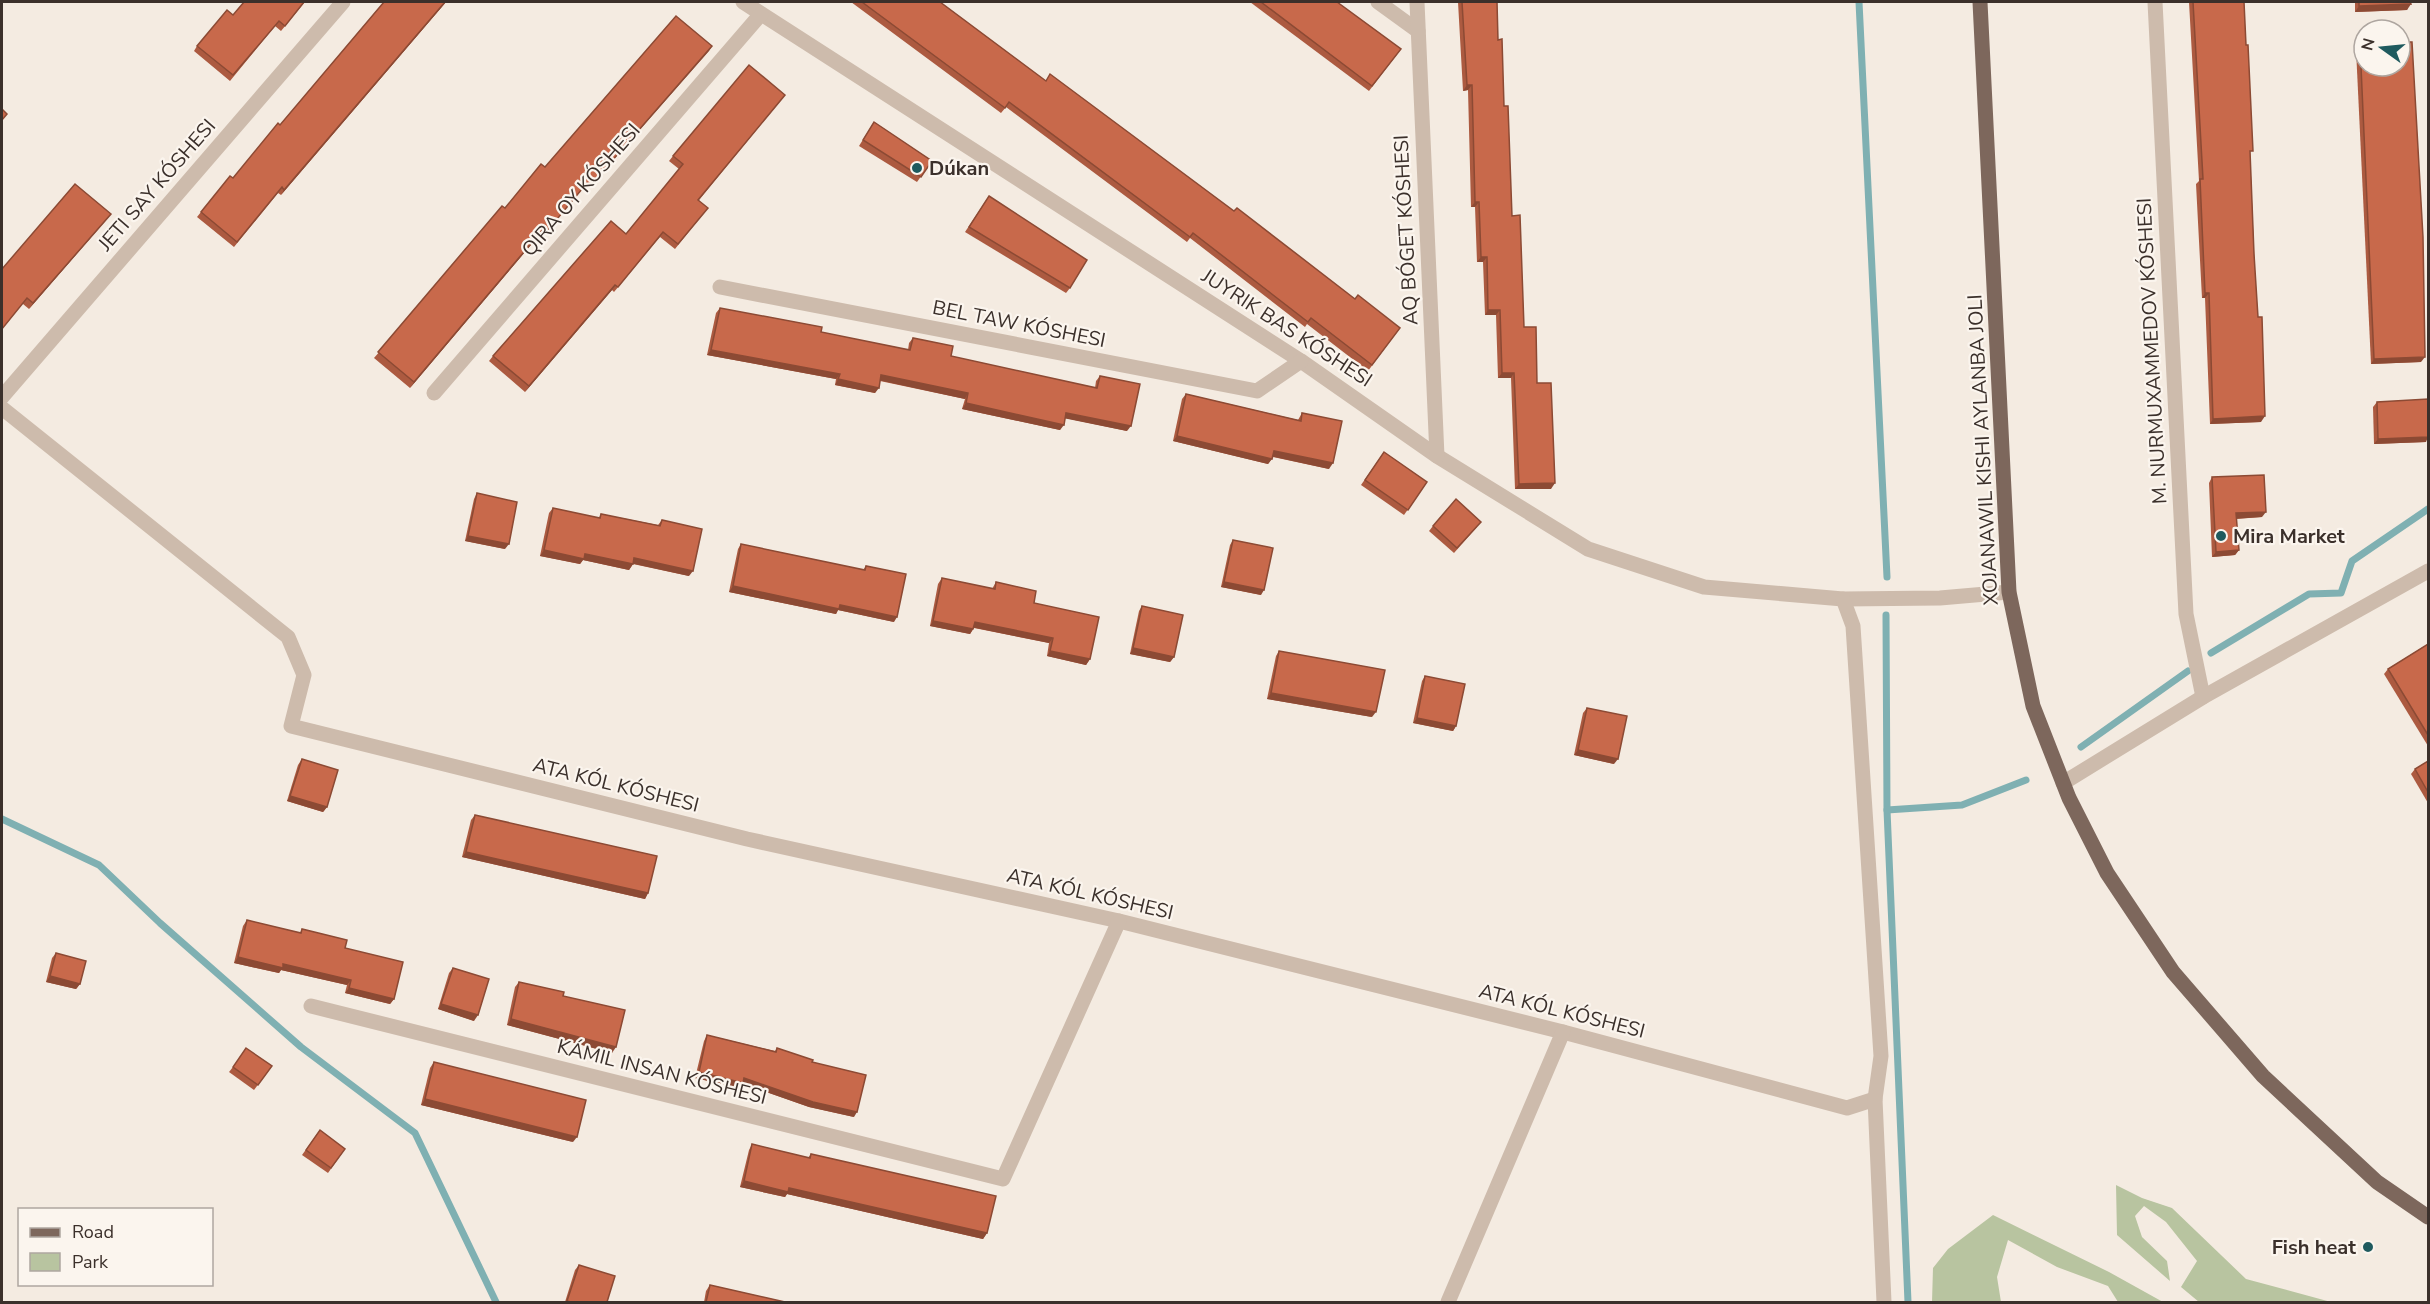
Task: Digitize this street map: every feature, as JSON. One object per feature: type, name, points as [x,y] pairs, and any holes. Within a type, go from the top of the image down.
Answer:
[{"type":"main road","points":[[1980,2],[2009,592],[2033,706],[2063,783],[2107,873],[2173,972],[2264,1076],[2377,1182],[2428,1217]]},
{"type":"street","name":"JETI SAY KÓSHESI","points":[[2,397],[343,2]]},
{"type":"street","name":"JUYRIK BAS KÓSHESI","points":[[743,2],[1302,361],[1437,456],[1588,549],[1704,587],[1843,599],[1940,598],[2009,592]]},
{"type":"street","points":[[1378,2],[1418,31]]},
{"type":"street","name":"AQ BÓGET KÓSHESI","points":[[1417,2],[1437,456]]},
{"type":"street","name":"M. NURMUXAMMEDOV KÓSHESI","points":[[2155,2],[2186,614],[2203,697]]},
{"type":"street","points":[[434,393],[760,15]]},
{"type":"street","name":"BEL TAW KÓSHESI","points":[[720,287],[1257,391],[1302,361]]},
{"type":"street","name":"ATA KÓL KÓSHESI","points":[[2,408],[288,638],[303,675],[291,726],[747,839],[1119,921],[1563,1032],[1847,1108],[1875,1099]]},
{"type":"street","points":[[2063,783],[2203,697],[2428,571]]},
{"type":"street","points":[[1843,599],[1853,626],[1881,1056],[1875,1099],[1884,1302]]},
{"type":"street","name":"KÁMIL INSAN KÓSHESI","points":[[311,1006],[1003,1179],[1119,921]]},
{"type":"street","points":[[1448,1302],[1563,1032]]},
{"type":"green space","points":[[2116,1185],[2142,1198],[2172,1208],[2246,1279],[2331,1302],[2199,1302],[2181,1287],[2197,1261],[2166,1222],[2144,1206],[2135,1216],[2142,1237],[2167,1261],[2170,1281],[2117,1235]]},
{"type":"green space","points":[[1993,1215],[2109,1272],[2163,1302],[2118,1302],[2108,1286],[2057,1267],[2008,1240],[1997,1277],[2001,1302],[1932,1302],[1933,1268],[1948,1249]]},
{"type":"building","points":[[244,2],[304,2],[285,26],[279,21],[233,75],[197,46],[227,10],[233,15]]},
{"type":"building","points":[[384,2],[445,2],[284,190],[282,187],[237,242],[201,212],[230,176],[233,178],[278,123],[280,125]]},
{"type":"building","points":[[862,2],[940,2],[1046,81],[1050,74],[1234,211],[1237,208],[1355,299],[1358,295],[1400,328],[1372,365],[1311,318],[1308,322],[1193,233],[1190,237],[1009,102],[1005,108]]},
{"type":"building","points":[[1261,2],[1337,2],[1401,49],[1372,86]]},
{"type":"building","points":[[1462,2],[1497,2],[1498,40],[1502,39],[1504,106],[1508,106],[1512,216],[1520,215],[1524,327],[1536,327],[1537,383],[1551,383],[1555,483],[1519,484],[1514,373],[1502,373],[1500,310],[1488,310],[1487,257],[1481,257],[1479,202],[1475,202],[1472,85],[1467,85]]},
{"type":"building","points":[[2193,2],[2244,2],[2253,151],[2250,151],[2254,254],[2258,317],[2262,317],[2265,416],[2213,419],[2209,293],[2205,293],[2200,179],[2203,179]]},
{"type":"building","points":[[2359,2],[2410,2],[2411,4],[2359,6]]},
{"type":"building","points":[[676,16],[712,46],[590,186],[587,183],[548,230],[545,227],[414,382],[378,352],[502,206],[505,208],[541,164],[545,167]]},
{"type":"building","points":[[2412,42],[2423,237],[2425,357],[2374,359],[2362,78],[2412,78]]},
{"type":"building","points":[[749,65],[785,95],[698,200],[708,208],[678,244],[663,232],[618,287],[615,285],[529,386],[493,356],[611,221],[626,234],[683,164],[673,156]]},
{"type":"building","points":[[2,109],[7,114],[2,120]]},
{"type":"building","points":[[874,122],[932,161],[921,177],[863,140]]},
{"type":"building","points":[[75,184],[111,214],[33,303],[27,298],[2,329],[2,269]]},
{"type":"building","points":[[989,196],[1087,260],[1070,288],[969,227]]},
{"type":"building","points":[[720,308],[822,327],[821,332],[910,350],[913,338],[953,346],[951,356],[1097,388],[1100,376],[1140,384],[1131,426],[1066,413],[1064,425],[966,403],[968,393],[881,375],[879,388],[838,379],[840,374],[711,350]]},
{"type":"building","points":[[1186,394],[1301,421],[1302,413],[1342,421],[1333,463],[1274,451],[1272,459],[1177,436]]},
{"type":"building","points":[[2428,399],[2428,437],[2378,439],[2377,402]]},
{"type":"building","points":[[1384,452],[1427,482],[1408,510],[1365,480]]},
{"type":"building","points":[[2264,475],[2266,512],[2236,513],[2239,550],[2216,552],[2212,477]]},
{"type":"building","points":[[477,493],[517,502],[509,544],[468,536]]},
{"type":"building","points":[[1456,499],[1481,522],[1457,548],[1433,526]]},
{"type":"building","points":[[553,508],[600,518],[601,514],[660,526],[662,520],[702,529],[693,571],[634,558],[633,564],[585,554],[584,559],[544,550]]},
{"type":"building","points":[[1233,540],[1273,548],[1264,590],[1224,582]]},
{"type":"building","points":[[741,544],[865,570],[866,566],[906,574],[897,617],[840,605],[839,609],[733,586]]},
{"type":"building","points":[[942,578],[995,589],[996,582],[1036,591],[1034,603],[1099,617],[1090,659],[1050,651],[1053,638],[975,622],[973,629],[933,621]]},
{"type":"building","points":[[1142,606],[1183,615],[1174,657],[1133,648]]},
{"type":"building","points":[[2428,644],[2428,735],[2388,669]]},
{"type":"building","points":[[1279,651],[1385,670],[1376,712],[1271,693]]},
{"type":"building","points":[[1425,676],[1465,684],[1456,726],[1417,718]]},
{"type":"building","points":[[1587,708],[1627,716],[1618,759],[1578,750]]},
{"type":"building","points":[[302,759],[338,770],[327,807],[290,796]]},
{"type":"building","points":[[2428,761],[2428,792],[2415,769]]},
{"type":"building","points":[[475,815],[657,856],[648,893],[466,852]]},
{"type":"building","points":[[247,920],[301,933],[302,929],[347,940],[345,948],[403,962],[394,999],[349,988],[351,980],[283,964],[283,968],[238,957]]},
{"type":"building","points":[[56,953],[86,961],[80,984],[50,976]]},
{"type":"building","points":[[453,968],[489,979],[478,1015],[441,1004]]},
{"type":"building","points":[[519,982],[564,992],[563,996],[625,1010],[616,1047],[511,1019]]},
{"type":"building","points":[[707,1035],[776,1052],[777,1048],[813,1060],[812,1062],[866,1075],[857,1112],[813,1102],[744,1078],[743,1083],[699,1072]]},
{"type":"building","points":[[246,1048],[272,1066],[258,1085],[233,1067]]},
{"type":"building","points":[[434,1062],[586,1100],[577,1137],[425,1099]]},
{"type":"building","points":[[320,1130],[345,1149],[331,1168],[306,1150]]},
{"type":"building","points":[[752,1144],[810,1158],[811,1154],[996,1196],[987,1233],[789,1188],[788,1192],[744,1181]]},
{"type":"building","points":[[579,1265],[615,1276],[607,1302],[567,1301]]},
{"type":"building","points":[[710,1285],[785,1302],[706,1302]]},
{"type":"waterway","points":[[1859,2],[1887,577]]},
{"type":"waterway","points":[[2211,653],[2309,594],[2341,593],[2352,561],[2428,509]]},
{"type":"waterway","points":[[1886,615],[1887,810],[1908,1302]]},
{"type":"waterway","points":[[2081,747],[2188,671]]},
{"type":"waterway","points":[[1887,810],[1962,805],[2026,780]]},
{"type":"waterway","points":[[2,819],[99,865],[160,923],[301,1047],[415,1133],[496,1302]]},
{"type":"place","name":"Dúkan","points":[[917,168]]},
{"type":"place","name":"Mira Market","points":[[2221,536]]},
{"type":"place","name":"Fish heat","points":[[2368,1247]]}]
